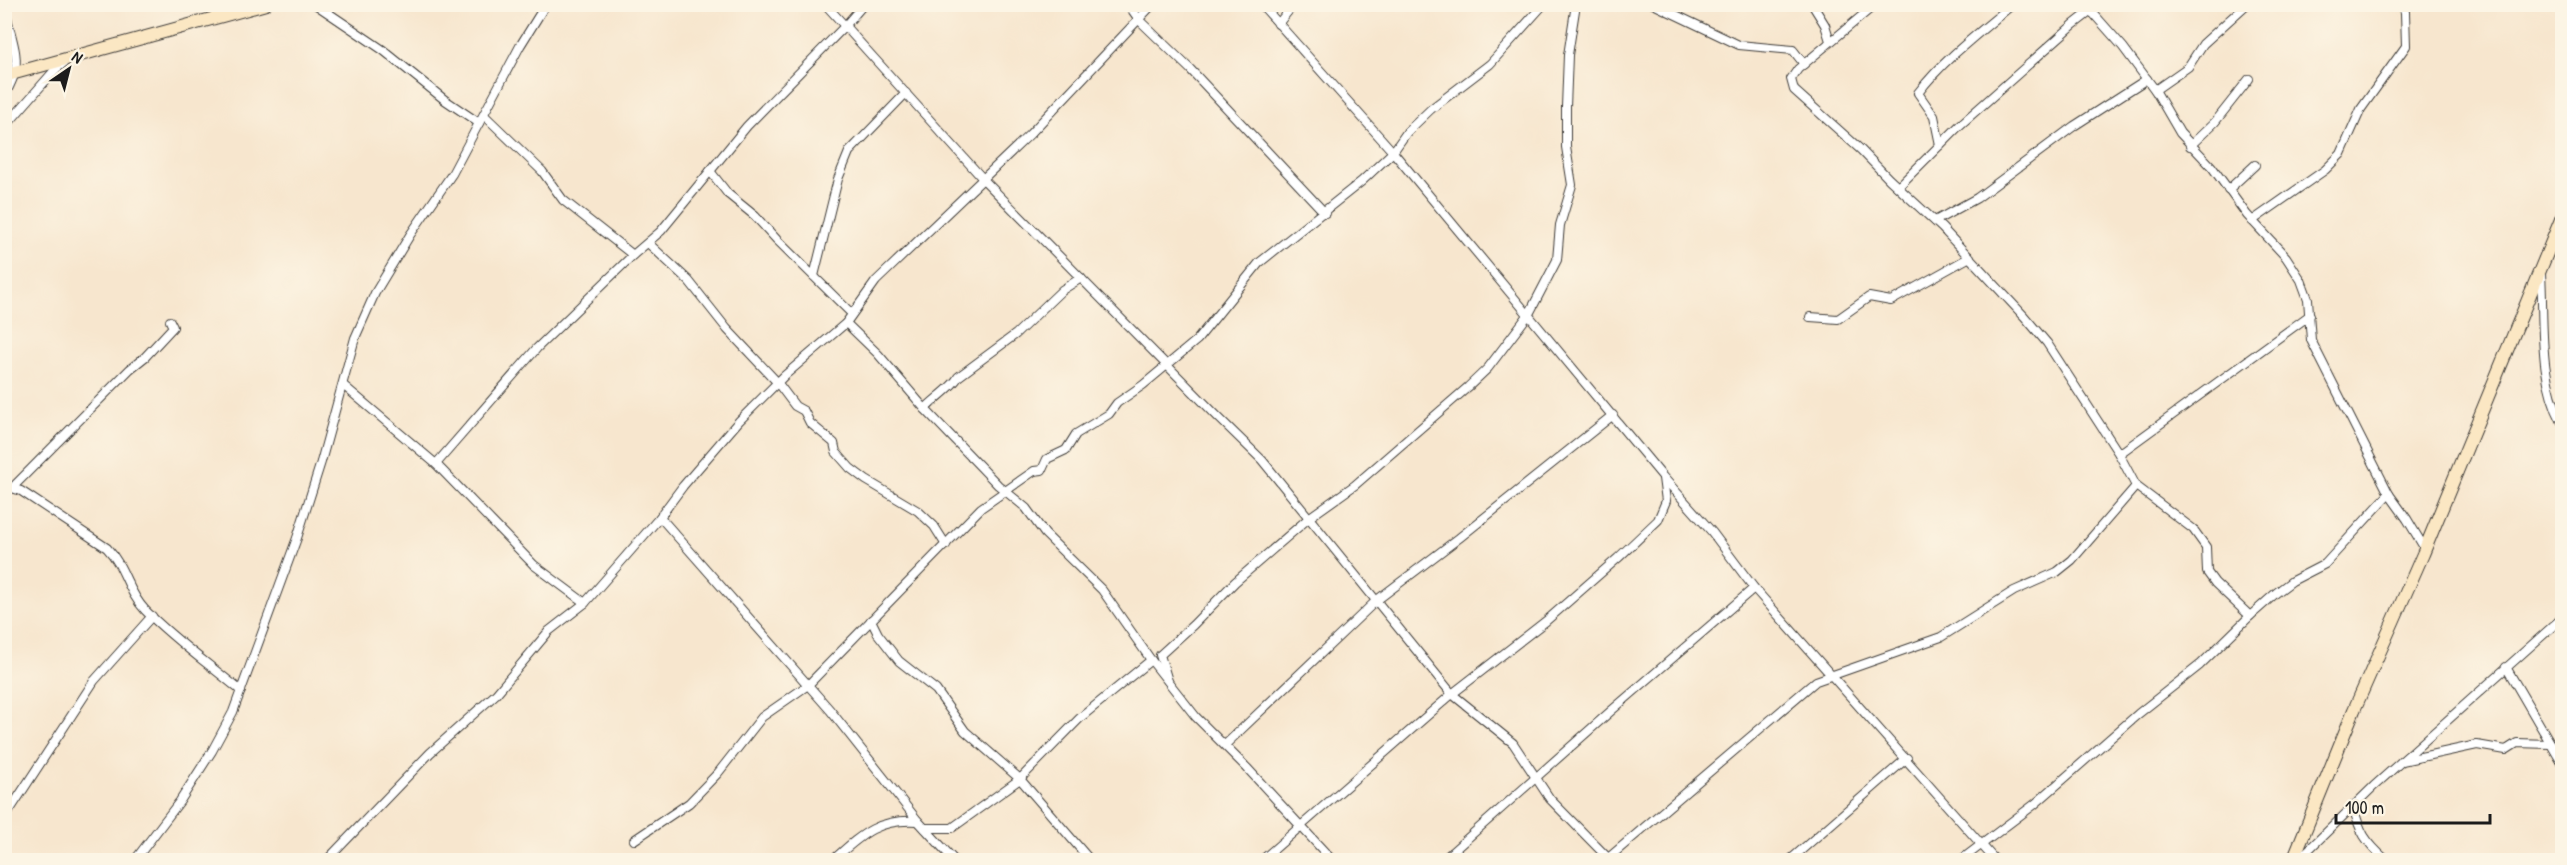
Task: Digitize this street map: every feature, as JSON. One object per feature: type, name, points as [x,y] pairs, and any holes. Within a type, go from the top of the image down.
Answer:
[{"type":"street","points":[[4,97],[14,45],[6,20],[5,4]]},
{"type":"street","points":[[10,74],[266,4]]},
{"type":"street","points":[[315,4],[482,119],[542,171],[563,200],[633,255]]},
{"type":"street","points":[[135,861],[180,801],[212,751],[241,692],[297,538],[343,386],[355,338],[375,293],[410,234],[452,174],[520,46],[546,4]]},
{"type":"street","points":[[825,4],[984,180],[1263,460],[1452,694],[1513,743],[1550,799],[1608,860],[1802,691],[1822,678],[1941,637],[2014,591],[2056,572],[2072,560],[2136,486]]},
{"type":"street","points":[[436,464],[537,348],[674,217],[777,93],[864,4]]},
{"type":"street","points":[[1128,4],[1140,21],[1190,69],[1325,213]]},
{"type":"street","points":[[327,861],[430,753],[496,694],[549,631],[585,603],[739,421],[777,382],[846,323],[876,280],[984,180],[1140,21],[1153,4]]},
{"type":"street","points":[[1261,4],[1393,152],[1663,477],[1712,531],[1754,588],[1907,758],[1995,861]]},
{"type":"street","points":[[1278,24],[1294,4]]},
{"type":"street","points":[[634,840],[689,803],[718,773],[762,717],[808,685],[981,508],[1034,471],[1042,470],[1047,459],[1066,450],[1076,434],[1109,414],[1117,403],[1143,386],[1197,340],[1259,263],[1325,213],[1393,152],[1407,132],[1431,109],[1490,64],[1544,4]]},
{"type":"street","points":[[1168,681],[1160,655],[1235,582],[1310,517],[1355,485],[1482,374],[1508,344],[1529,314],[1557,260],[1560,225],[1572,185],[1566,147],[1566,106],[1568,55],[1576,4]]},
{"type":"street","points":[[1653,4],[1739,45],[1793,50],[1804,64]]},
{"type":"street","points":[[1812,4],[1825,25],[1830,41]]},
{"type":"street","points":[[1876,4],[1804,64],[1791,79],[1794,90],[1935,221],[2047,343],[2119,454],[2136,486],[2193,529],[2206,547],[2207,572],[2215,584],[2250,616]]},
{"type":"street","points":[[1940,145],[1934,116],[1918,93],[1970,39],[2013,4]]},
{"type":"street","points":[[2155,90],[2188,67],[2203,44],[2247,4]]},
{"type":"street","points":[[2252,221],[2297,192],[2341,154],[2361,109],[2406,46],[2405,12],[2402,4]]},
{"type":"street","points":[[1898,187],[2088,8],[2123,47],[2147,79],[2172,122],[2190,146],[2212,167],[2252,221],[2286,257],[2301,280],[2308,299],[2311,340],[2389,494],[2425,549]]},
{"type":"street","points":[[4,128],[54,71],[70,58]]},
{"type":"street","points":[[1935,221],[1977,198],[2074,126],[2147,79]]},
{"type":"street","points":[[2190,146],[2215,122],[2249,79]]},
{"type":"street","points":[[814,276],[838,180],[849,152],[906,93]]},
{"type":"street","points":[[2228,190],[2255,165]]},
{"type":"street","points":[[710,171],[729,194],[755,216],[851,313]]},
{"type":"street","points":[[2293,861],[2354,710],[2425,549],[2562,217]]},
{"type":"street","points":[[648,243],[678,269],[727,329],[777,382],[795,406],[804,411],[810,423],[834,443],[836,452],[850,468],[918,511],[934,526],[945,545]]},
{"type":"street","points":[[1810,317],[1838,319],[1869,297],[1891,301],[1970,257]]},
{"type":"street","points":[[2541,269],[2545,359],[2552,394],[2562,422]]},
{"type":"street","points":[[925,409],[940,393],[954,384],[958,377],[1016,334],[1062,290],[1081,278]]},
{"type":"street","points":[[2119,454],[2310,315]]},
{"type":"street","points":[[8,489],[145,357],[173,327],[170,321]]},
{"type":"street","points":[[846,323],[879,354],[925,409],[999,485],[1026,508],[1046,534],[1102,590],[1151,660],[1196,717],[1225,745],[1332,861]]},
{"type":"street","points":[[343,386],[436,464],[534,565],[585,603]]},
{"type":"street","points":[[1225,745],[1377,600],[1613,415]]},
{"type":"street","points":[[1262,861],[1452,694],[1546,621],[1658,520],[1666,501],[1663,477]]},
{"type":"street","points":[[8,489],[21,491],[107,548],[119,560],[131,592],[152,616],[241,692]]},
{"type":"street","points":[[1961,861],[1983,846],[2082,765],[2181,678],[2200,666],[2250,616],[2292,582],[2325,564],[2389,494]]},
{"type":"street","points":[[660,517],[808,685],[918,821],[954,861]]},
{"type":"street","points":[[1443,861],[1754,588]]},
{"type":"street","points":[[4,819],[94,681],[152,616]]},
{"type":"street","points":[[2298,861],[2401,761],[2562,618]]},
{"type":"street","points":[[871,620],[878,634],[899,661],[936,690],[964,731],[1020,779],[1090,861]]},
{"type":"street","points":[[926,828],[952,828],[1020,779],[1100,700],[1151,660]]},
{"type":"street","points":[[2506,667],[2561,758]]},
{"type":"street","points":[[2401,761],[2477,745],[2506,750],[2517,743],[2551,744]]},
{"type":"street","points":[[1790,861],[1907,758]]},
{"type":"street","points":[[2353,806],[2361,834],[2386,861]]},
{"type":"street","points":[[833,861],[881,824],[891,820],[918,821]]}]
